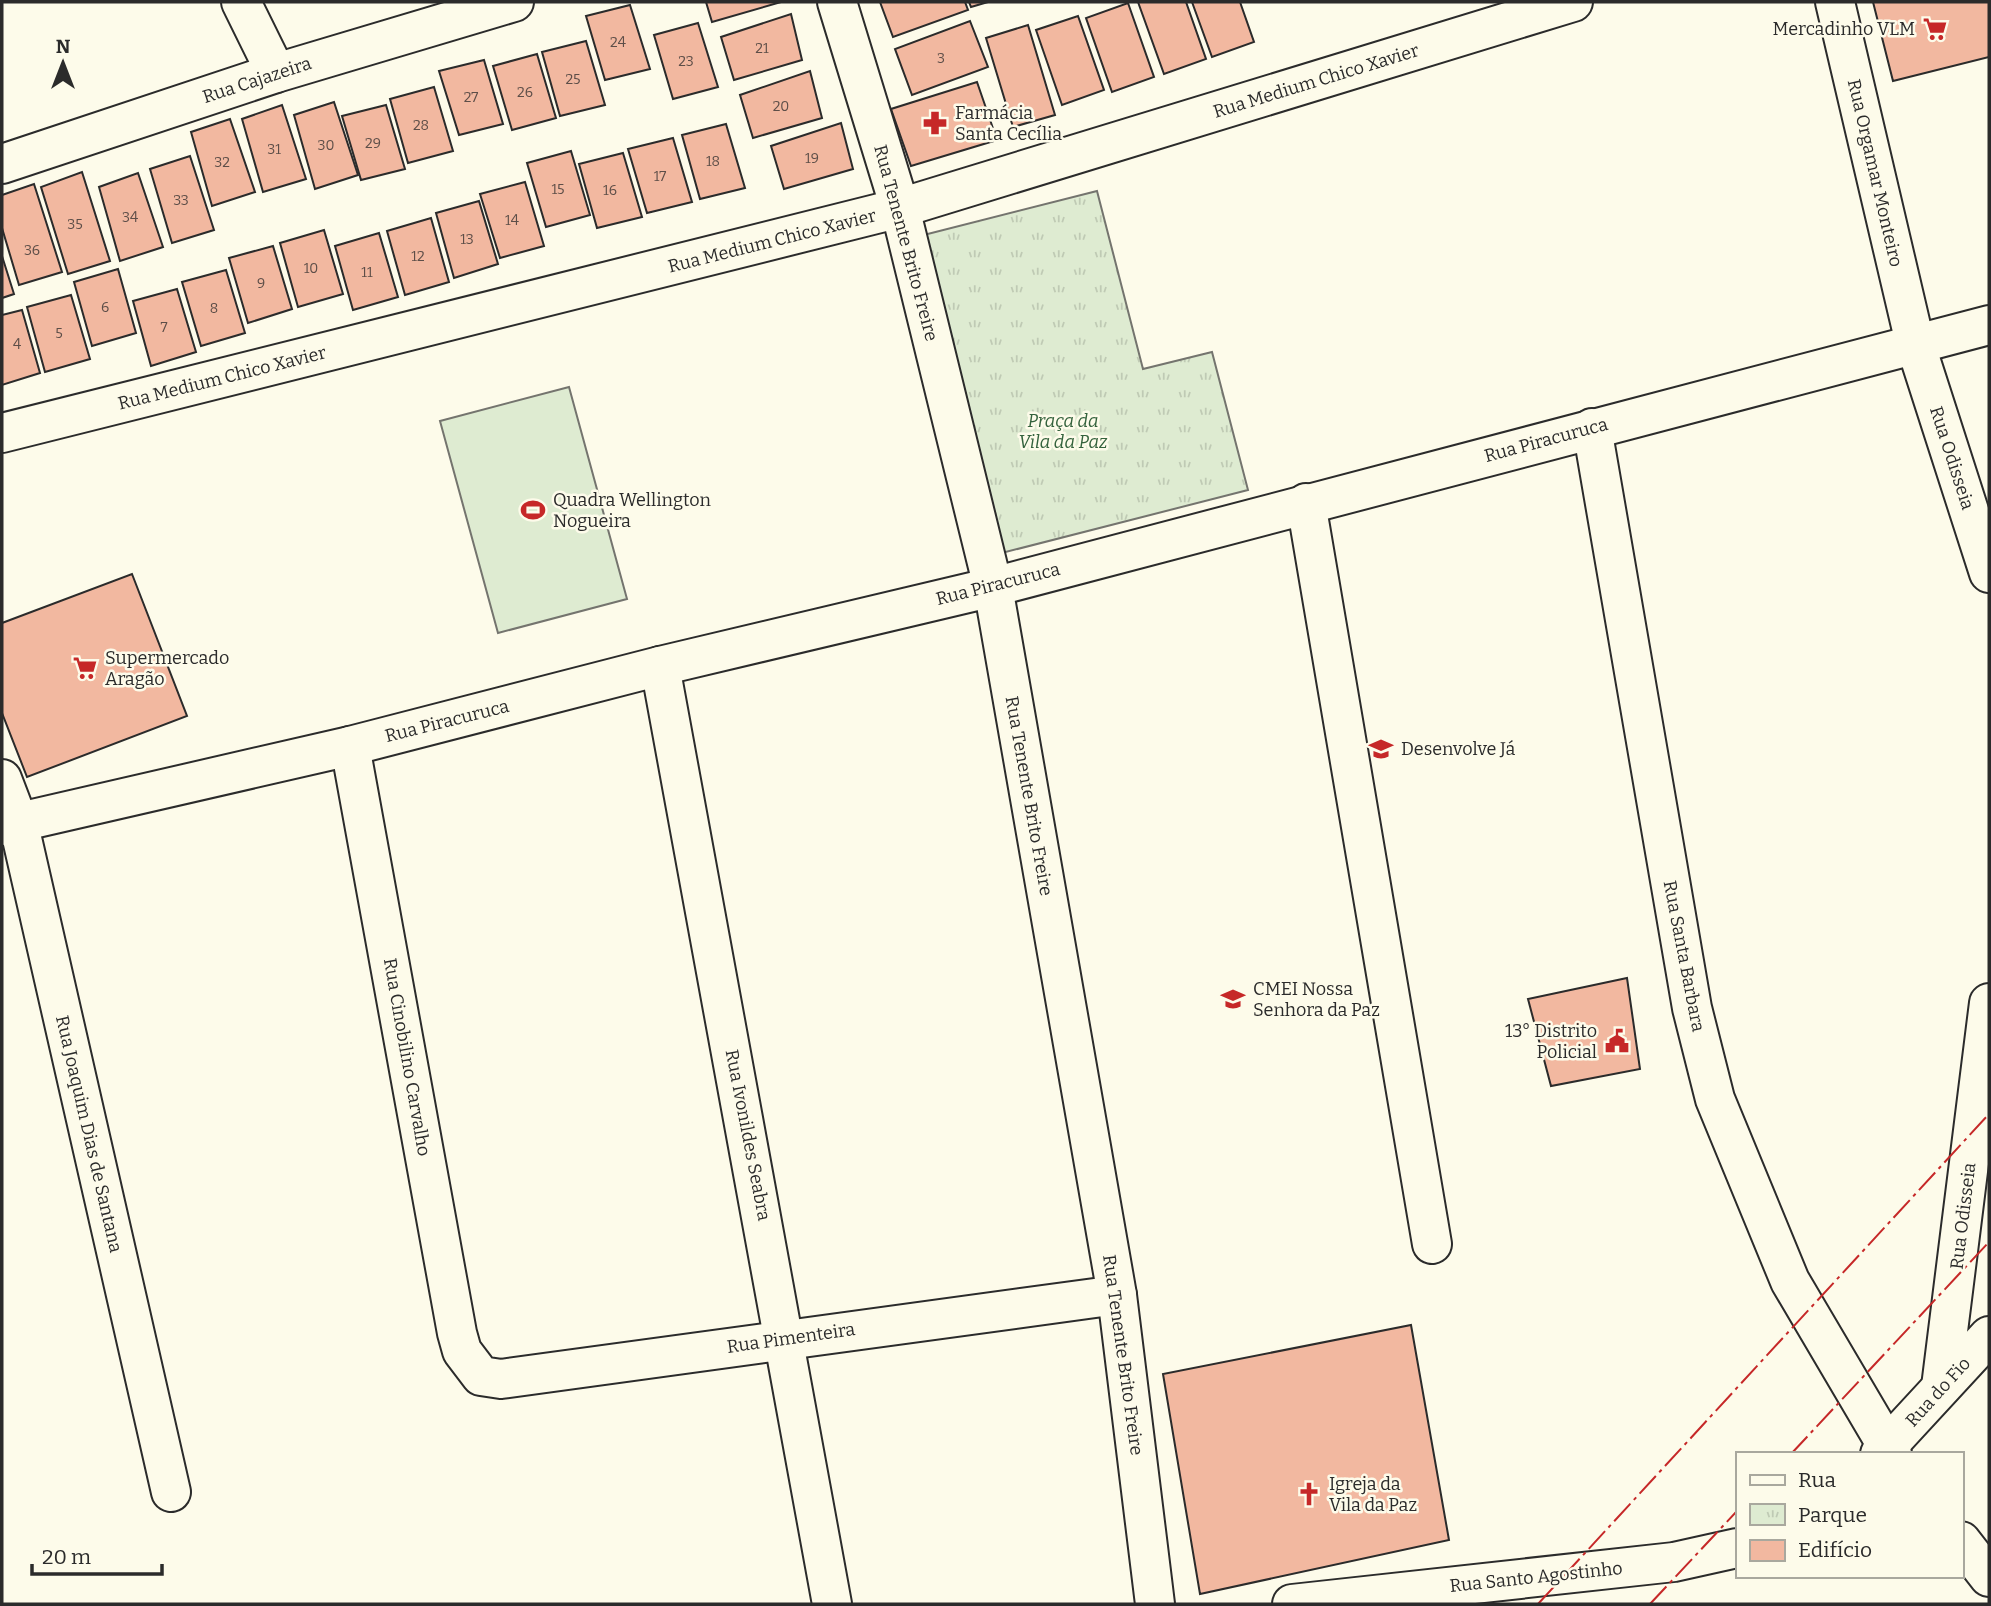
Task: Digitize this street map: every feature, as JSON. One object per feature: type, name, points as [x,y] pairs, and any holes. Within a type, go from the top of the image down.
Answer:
[{"type":"street","points":[[241,2],[276,73]]},
{"type":"street","name":"Rua Cajazeira","points":[[2,164],[276,73],[514,2]]},
{"type":"street","name":"Rua Tenente Brito Freire","points":[[837,2],[900,208],[993,587],[1117,1295],[1155,1604]]},
{"type":"street","name":"Rua Medium Chico Xavier","points":[[2,433],[900,208],[1573,2]]},
{"type":"street","name":"Rua Orgamar Monteiro","points":[[1835,2],[1915,344]]},
{"type":"street","name":"Rua Piracuruca","points":[[10,824],[350,746],[660,666],[993,587],[1989,325]]},
{"type":"street","name":"Rua Odisseia","points":[[1915,344],[1989,573]]},
{"type":"street","name":"Rua Santa Barbara","points":[[1592,428],[1692,1008],[1716,1099],[1790,1281],[1886,1452]]},
{"type":"street","points":[[1306,503],[1432,1244]]},
{"type":"street","name":"Rua Ivonildes Seabra","points":[[660,666],[786,1339],[832,1604]]},
{"type":"street","name":"Rua Cinobilino Carvalho","points":[[350,746],[457,1333],[470,1365]]},
{"type":"street","name":"Rua Joaquim Dias de Santana","points":[[2,779],[10,824],[171,1492]]},
{"type":"street","name":"Rua Odisseia","points":[[1941,1387],[1989,1003]]},
{"type":"street","name":"Rua Pimenteira","points":[[470,1365],[481,1376],[501,1379],[1117,1295]]},
{"type":"street","name":"Rua do Fio","points":[[1886,1452],[1989,1336]]},
{"type":"street","points":[[1963,1544],[1989,1577]]},
{"type":"street","name":"Rua Santo Agostinho","points":[[1292,1604],[1674,1562],[1736,1548]]},
{"type":"green space","name":"Praça da Vila da Paz","points":[[1097,191],[1143,369],[1212,352],[1248,490],[990,556],[908,239]]},
{"type":"green space","name":"Quadra Wellington Nogueira","points":[[569,387],[627,599],[498,633],[440,421]]},
{"type":"building","points":[[706,2],[781,2],[712,22]]},
{"type":"building","points":[[880,2],[965,2],[968,10],[893,37]]},
{"type":"building","points":[[969,2],[988,2],[971,7]]},
{"type":"building","points":[[1138,2],[1186,2],[1206,59],[1164,74]]},
{"type":"building","points":[[1192,2],[1240,2],[1254,42],[1212,57]]},
{"type":"building","name":"Mercadinho VLM","points":[[1873,2],[1989,2],[1989,57],[1893,81]]},
{"type":"building","points":[[1128,3],[1154,77],[1112,92],[1086,18]]},
{"type":"building","points":[[630,5],[650,69],[605,80],[586,16]]},
{"type":"building","points":[[791,14],[802,60],[734,80],[721,37]]},
{"type":"building","points":[[1078,16],[1104,90],[1062,105],[1036,30]]},
{"type":"building","points":[[970,21],[988,67],[912,95],[895,49]]},
{"type":"building","points":[[698,23],[718,87],[673,99],[654,35]]},
{"type":"building","points":[[1028,25],[1055,115],[1013,127],[986,38]]},
{"type":"building","points":[[586,41],[605,105],[560,116],[542,52]]},
{"type":"building","points":[[537,54],[556,118],[512,130],[493,66]]},
{"type":"building","points":[[484,60],[503,124],[459,135],[439,71]]},
{"type":"building","points":[[810,71],[822,118],[753,138],[740,95]]},
{"type":"building","points":[[977,82],[997,140],[911,166],[891,109]]},
{"type":"building","points":[[434,87],[453,151],[408,163],[390,99]]},
{"type":"building","points":[[334,102],[358,175],[315,189],[294,115]]},
{"type":"building","points":[[282,105],[306,179],[263,192],[242,119]]},
{"type":"building","points":[[386,105],[405,169],[361,180],[342,116]]},
{"type":"building","points":[[230,119],[255,192],[212,206],[191,132]]},
{"type":"building","points":[[841,123],[853,169],[784,189],[771,146]]},
{"type":"building","points":[[726,124],[745,188],[700,199],[682,135]]},
{"type":"building","points":[[673,138],[692,202],[647,213],[628,149]]},
{"type":"building","points":[[571,151],[590,215],[546,227],[527,163]]},
{"type":"building","points":[[623,153],[642,217],[597,228],[579,164]]},
{"type":"building","points":[[190,156],[214,230],[172,243],[150,169]]},
{"type":"building","points":[[82,172],[110,261],[68,274],[41,187]]},
{"type":"building","points":[[138,173],[163,247],[120,261],[99,187]]},
{"type":"building","points":[[525,182],[544,246],[500,258],[480,194]]},
{"type":"building","points":[[34,184],[62,272],[19,285],[2,228],[2,195]]},
{"type":"building","points":[[479,201],[498,264],[454,278],[436,213]]},
{"type":"building","points":[[431,218],[449,282],[405,295],[387,231]]},
{"type":"building","points":[[324,230],[343,294],[298,307],[280,243]]},
{"type":"building","points":[[379,233],[398,297],[353,310],[335,246]]},
{"type":"building","points":[[273,246],[292,309],[248,323],[229,258]]},
{"type":"building","points":[[2,256],[14,294],[2,298]]},
{"type":"building","points":[[118,269],[136,333],[92,346],[74,282]]},
{"type":"building","points":[[226,270],[245,333],[201,346],[182,282]]},
{"type":"building","points":[[177,289],[196,352],[151,366],[133,301]]},
{"type":"building","points":[[71,295],[90,359],[45,372],[27,307]]},
{"type":"building","points":[[22,310],[40,373],[2,385],[2,315]]},
{"type":"building","name":"Supermercado Aragão","points":[[132,574],[187,716],[27,777],[2,713],[2,623]]},
{"type":"building","points":[[1627,978],[1640,1069],[1551,1086],[1528,999]]},
{"type":"building","points":[[1411,1325],[1449,1540],[1200,1594],[1163,1374]]},
{"type":"power","points":[[1538,1604],[1989,1114]]},
{"type":"power","points":[[1793,1452],[1989,1242]]},
{"type":"power","points":[[1650,1604],[1736,1512]]},
{"type":"place","name":"Mercadinho VLM","points":[[1935,29]]},
{"type":"place","name":"Farmácia Santa Cecília","points":[[935,123]]},
{"type":"place","name":"Quadra Wellington Nogueira","points":[[533,510]]},
{"type":"place","name":"Supermercado Aragão","points":[[85,668]]},
{"type":"place","name":"Desenvolve Já","points":[[1381,749]]},
{"type":"place","name":"CMEI Nossa Senhora da Paz","points":[[1233,999]]},
{"type":"place","name":"13° Distrito Policial","points":[[1617,1041]]},
{"type":"place","name":"Igreja da Vila da Paz","points":[[1309,1494]]}]
